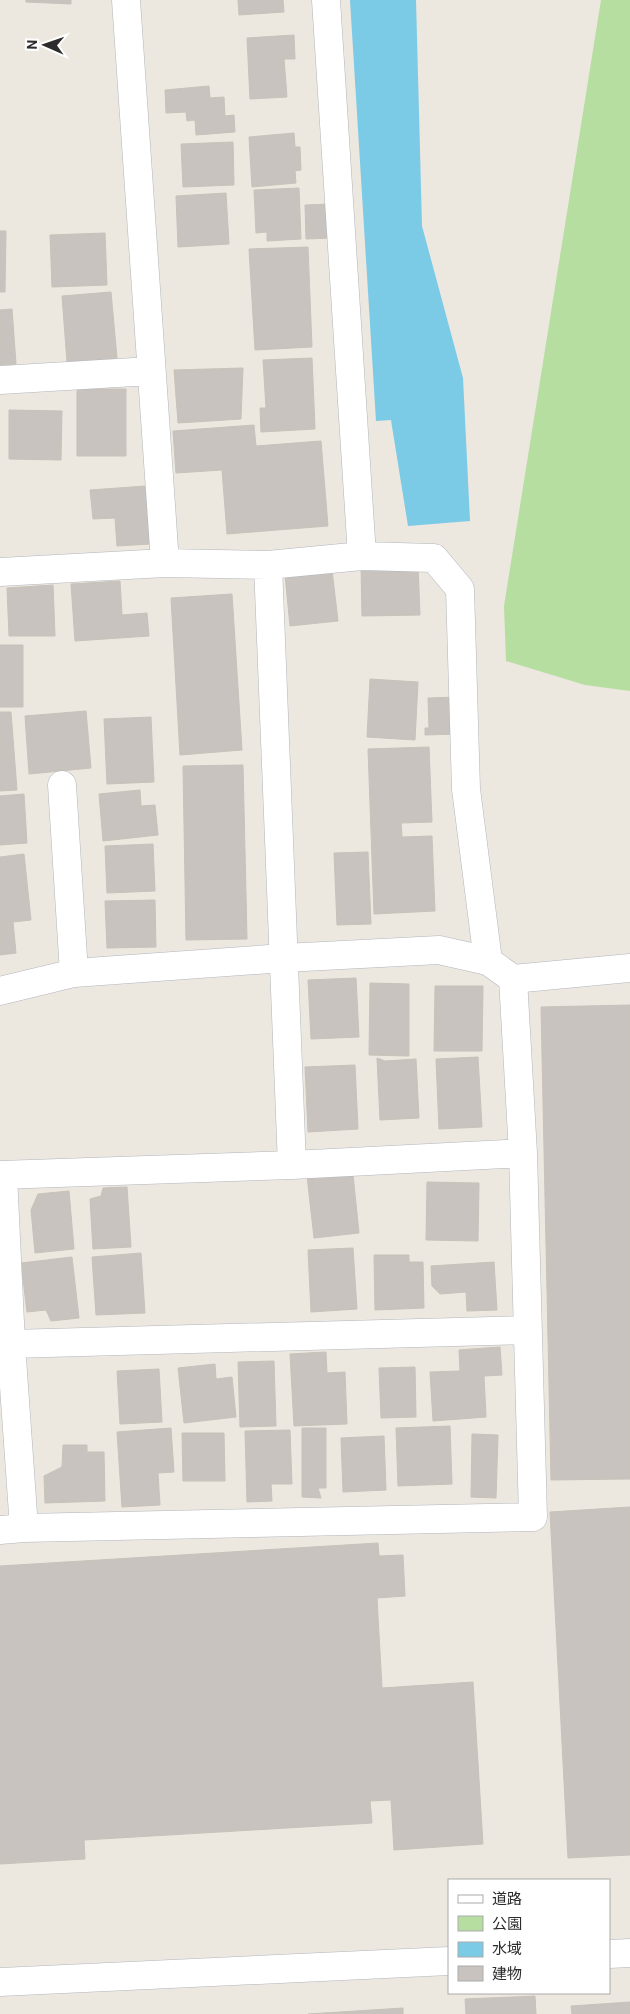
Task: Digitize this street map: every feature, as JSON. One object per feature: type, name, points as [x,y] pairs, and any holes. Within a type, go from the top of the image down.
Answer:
[{"type":"street","points":[[126,0],[165,563]]},
{"type":"street","points":[[326,0],[362,556]]},
{"type":"street","points":[[0,380],[151,371]]},
{"type":"street","points":[[0,572],[165,563],[268,565],[362,556],[434,558],[460,589],[466,789],[488,961]]},
{"type":"street","points":[[268,565],[292,1165]]},
{"type":"street","points":[[62,785],[74,973]]},
{"type":"street","points":[[0,991],[74,973],[284,958],[440,950],[488,961],[513,979],[630,968]]},
{"type":"street","points":[[513,979],[523,1153],[533,1518],[12,1529],[11,1344],[2,1175],[292,1165],[523,1153]]},
{"type":"street","points":[[11,1344],[527,1330]]},
{"type":"street","points":[[610,1954],[630,1953]]},
{"type":"street","points":[[0,1982],[448,1961]]},
{"type":"green space","points":[[601,0],[630,0],[630,691],[585,685],[506,661],[504,606]]},
{"type":"water","points":[[350,0],[416,0],[422,226],[463,378],[470,521],[408,526],[391,420],[376,421]]},
{"type":"building","points":[[26,0],[71,0],[71,4],[26,2]]},
{"type":"building","points":[[238,0],[283,0],[284,12],[239,15]]},
{"type":"building","points":[[294,35],[295,59],[284,59],[287,97],[250,99],[247,38]]},
{"type":"building","points":[[209,86],[210,98],[224,97],[225,116],[234,115],[235,132],[196,135],[195,120],[187,121],[186,112],[166,113],[165,90]]},
{"type":"building","points":[[294,133],[295,147],[300,147],[301,170],[295,171],[296,183],[252,187],[249,137]]},
{"type":"building","points":[[233,142],[234,185],[183,187],[181,144]]},
{"type":"building","points":[[299,188],[301,239],[267,241],[267,232],[256,233],[254,190]]},
{"type":"building","points":[[226,193],[229,244],[178,247],[176,196]]},
{"type":"building","points":[[330,204],[332,238],[306,239],[305,205]]},
{"type":"building","points":[[0,231],[6,231],[5,292],[0,292]]},
{"type":"building","points":[[105,233],[107,285],[52,287],[50,235]]},
{"type":"building","points":[[308,247],[312,347],[255,350],[249,249]]},
{"type":"building","points":[[111,292],[117,358],[67,362],[62,296]]},
{"type":"building","points":[[12,309],[16,364],[0,365],[0,310]]},
{"type":"building","points":[[312,358],[315,429],[261,432],[260,408],[266,408],[263,360]]},
{"type":"building","points":[[243,368],[241,419],[178,423],[174,370]]},
{"type":"building","points":[[77,389],[126,389],[126,456],[77,456]]},
{"type":"building","points":[[9,410],[62,411],[61,460],[9,459]]},
{"type":"building","points":[[254,425],[256,446],[321,441],[328,526],[227,534],[222,470],[176,473],[173,431]]},
{"type":"building","points":[[146,486],[150,544],[117,546],[115,518],[93,519],[90,490]]},
{"type":"building","points":[[418,565],[420,615],[362,616],[361,567]]},
{"type":"building","points":[[332,570],[338,621],[290,626],[285,575]]},
{"type":"building","points":[[120,581],[122,615],[147,613],[149,636],[75,641],[71,584]]},
{"type":"building","points":[[53,585],[55,636],[9,636],[7,588]]},
{"type":"building","points":[[232,594],[242,750],[180,755],[171,598]]},
{"type":"building","points":[[0,645],[23,645],[23,707],[0,707]]},
{"type":"building","points":[[370,679],[418,682],[415,740],[367,737]]},
{"type":"building","points":[[458,697],[459,734],[425,735],[425,728],[429,728],[428,698]]},
{"type":"building","points":[[86,711],[91,768],[29,774],[25,716]]},
{"type":"building","points":[[0,712],[11,712],[17,790],[0,791]]},
{"type":"building","points":[[151,717],[154,782],[107,784],[104,719]]},
{"type":"building","points":[[429,747],[432,822],[401,823],[402,837],[432,836],[435,911],[374,914],[368,749]]},
{"type":"building","points":[[243,765],[247,939],[186,940],[183,766]]},
{"type":"building","points":[[140,790],[141,806],[155,805],[158,835],[103,841],[99,794]]},
{"type":"building","points":[[24,794],[27,843],[0,845],[0,796]]},
{"type":"building","points":[[153,844],[155,891],[107,893],[105,846]]},
{"type":"building","points":[[368,852],[371,924],[337,925],[334,853]]},
{"type":"building","points":[[24,854],[31,920],[13,922],[16,953],[0,955],[0,857]]},
{"type":"building","points":[[155,900],[156,947],[107,948],[105,901]]},
{"type":"building","points":[[356,978],[359,1037],[311,1039],[308,980]]},
{"type":"building","points":[[370,983],[409,984],[409,1056],[369,1055]]},
{"type":"building","points":[[435,986],[483,986],[482,1051],[434,1051]]},
{"type":"building","points":[[630,1005],[630,1479],[551,1480],[541,1007]]},
{"type":"building","points":[[478,1057],[482,1127],[439,1129],[436,1059]]},
{"type":"building","points":[[377,1058],[385,1061],[416,1059],[419,1118],[380,1120]]},
{"type":"building","points":[[355,1065],[358,1129],[308,1132],[305,1067]]},
{"type":"building","points":[[353,1175],[359,1233],[314,1238],[307,1176],[316,1179]]},
{"type":"building","points":[[427,1182],[479,1183],[478,1241],[426,1240]]},
{"type":"building","points":[[127,1187],[131,1247],[93,1249],[90,1199],[101,1196],[103,1188]]},
{"type":"building","points":[[69,1191],[74,1249],[35,1253],[31,1210],[38,1194]]},
{"type":"building","points":[[353,1248],[357,1309],[311,1312],[308,1250]]},
{"type":"building","points":[[141,1253],[145,1313],[96,1315],[92,1257]]},
{"type":"building","points":[[374,1255],[409,1255],[409,1262],[423,1262],[424,1308],[375,1310]]},
{"type":"building","points":[[72,1257],[79,1318],[51,1321],[46,1310],[27,1312],[21,1263]]},
{"type":"building","points":[[494,1262],[497,1310],[467,1311],[466,1292],[440,1294],[432,1286],[431,1266]]},
{"type":"building","points":[[500,1347],[502,1375],[484,1376],[486,1417],[433,1421],[430,1372],[460,1371],[459,1350]]},
{"type":"building","points":[[326,1352],[327,1373],[345,1372],[347,1424],[294,1426],[290,1354]]},
{"type":"building","points":[[274,1361],[276,1426],[240,1427],[238,1362]]},
{"type":"building","points":[[215,1364],[216,1379],[232,1377],[236,1417],[184,1423],[178,1368]]},
{"type":"building","points":[[415,1367],[416,1417],[381,1418],[379,1368]]},
{"type":"building","points":[[159,1369],[162,1422],[120,1424],[117,1371]]},
{"type":"building","points":[[450,1426],[452,1484],[398,1486],[396,1428]]},
{"type":"building","points":[[171,1428],[174,1472],[158,1473],[160,1505],[122,1507],[117,1432]]},
{"type":"building","points":[[302,1428],[326,1428],[326,1488],[318,1488],[321,1498],[302,1497]]},
{"type":"building","points":[[290,1430],[292,1484],[271,1484],[272,1501],[247,1502],[245,1431]]},
{"type":"building","points":[[182,1433],[224,1433],[225,1481],[183,1481]]},
{"type":"building","points":[[472,1434],[498,1435],[496,1498],[471,1497]]},
{"type":"building","points":[[384,1436],[386,1490],[343,1492],[341,1438]]},
{"type":"building","points":[[63,1445],[87,1445],[87,1452],[104,1452],[105,1501],[45,1503],[44,1476],[62,1467]]},
{"type":"building","points":[[630,1507],[630,1855],[568,1858],[550,1512]]},
{"type":"building","points":[[378,1543],[379,1556],[403,1555],[405,1596],[377,1598],[382,1688],[473,1682],[483,1844],[394,1850],[391,1800],[370,1801],[372,1823],[84,1840],[85,1859],[0,1864],[0,1566]]},
{"type":"building","points":[[535,1996],[536,2014],[466,2014],[465,1999]]},
{"type":"building","points":[[630,2002],[630,2014],[572,2014],[571,2006]]},
{"type":"building","points":[[403,2008],[403,2014],[308,2014]]}]
